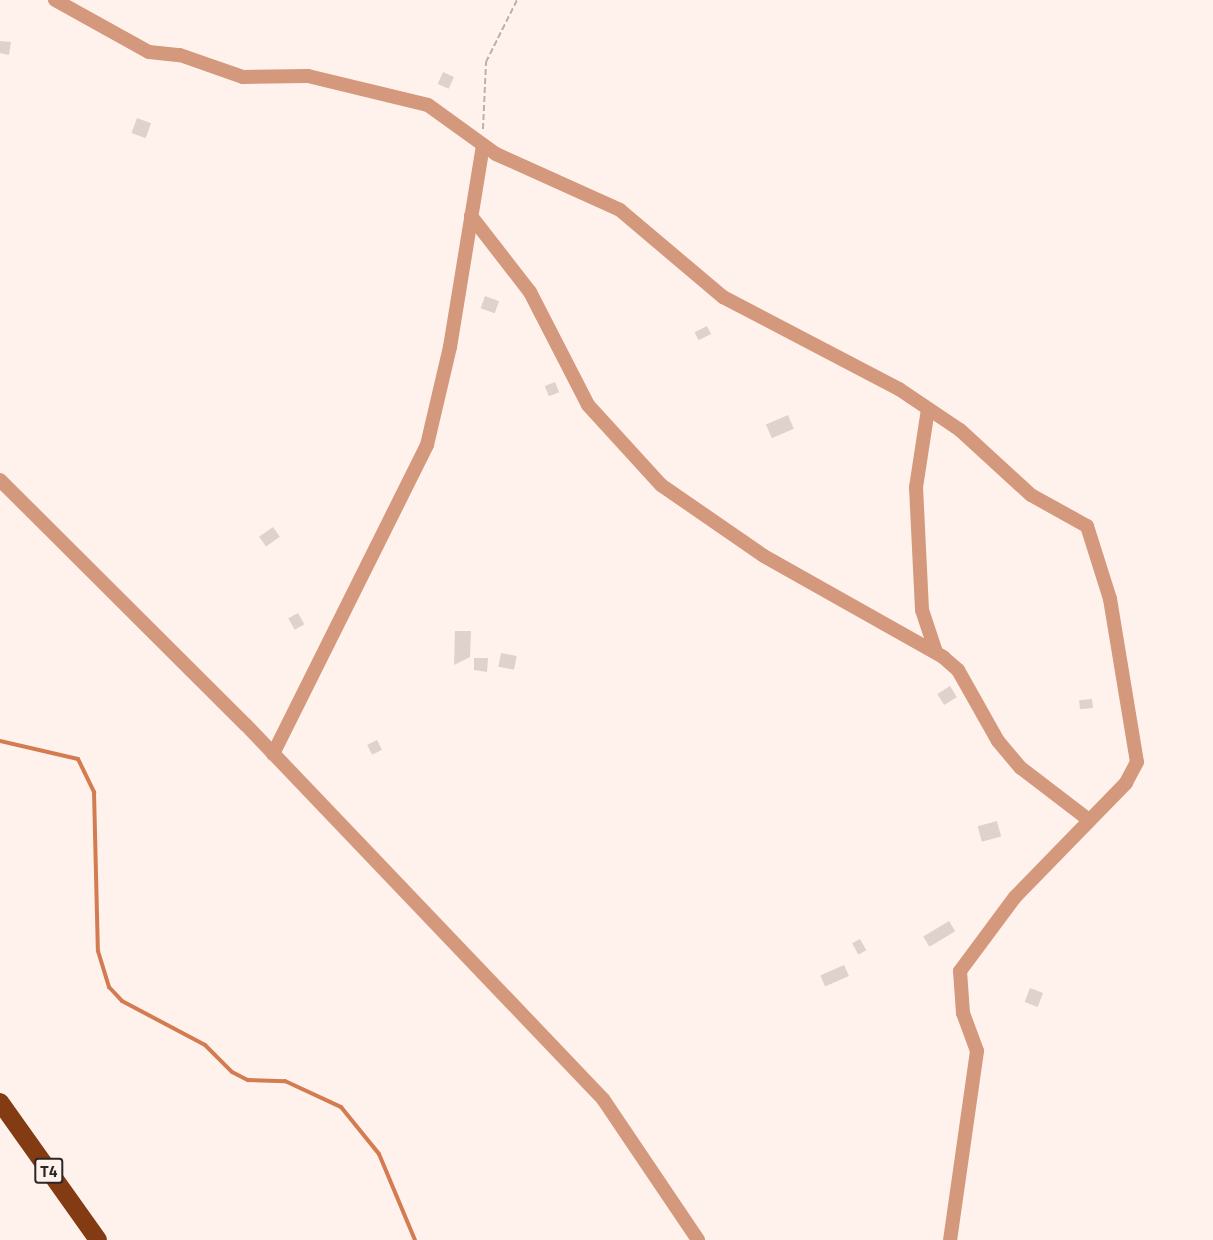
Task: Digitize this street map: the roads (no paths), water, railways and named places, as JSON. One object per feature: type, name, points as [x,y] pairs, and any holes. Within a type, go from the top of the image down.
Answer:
[{"type":"highway","name":"T4","points":[[0,1102],[98,1240]]},
{"type":"street","points":[[55,0],[149,52],[180,55],[243,77],[308,76],[360,92],[416,100],[483,146],[620,210],[723,297],[928,409],[1007,468],[1031,495],[1083,522],[1090,536],[1110,599],[1137,762],[1126,783],[1015,897],[960,971],[963,1013],[977,1051],[950,1240]]},
{"type":"street","points":[[273,754],[427,445],[450,346],[483,146]]},
{"type":"street","points":[[471,216],[530,292],[583,398],[661,485],[764,556],[936,652],[958,670],[998,741],[1021,768],[1089,820]]},
{"type":"street","points":[[928,409],[916,487],[922,610],[936,652]]},
{"type":"street","points":[[0,480],[273,754],[603,1099],[698,1240]]},
{"type":"waterway","points":[[0,741],[78,759],[94,792],[98,951],[109,987],[122,1001],[205,1045],[232,1072],[248,1080],[285,1081],[341,1107],[379,1154],[415,1240]]}]
